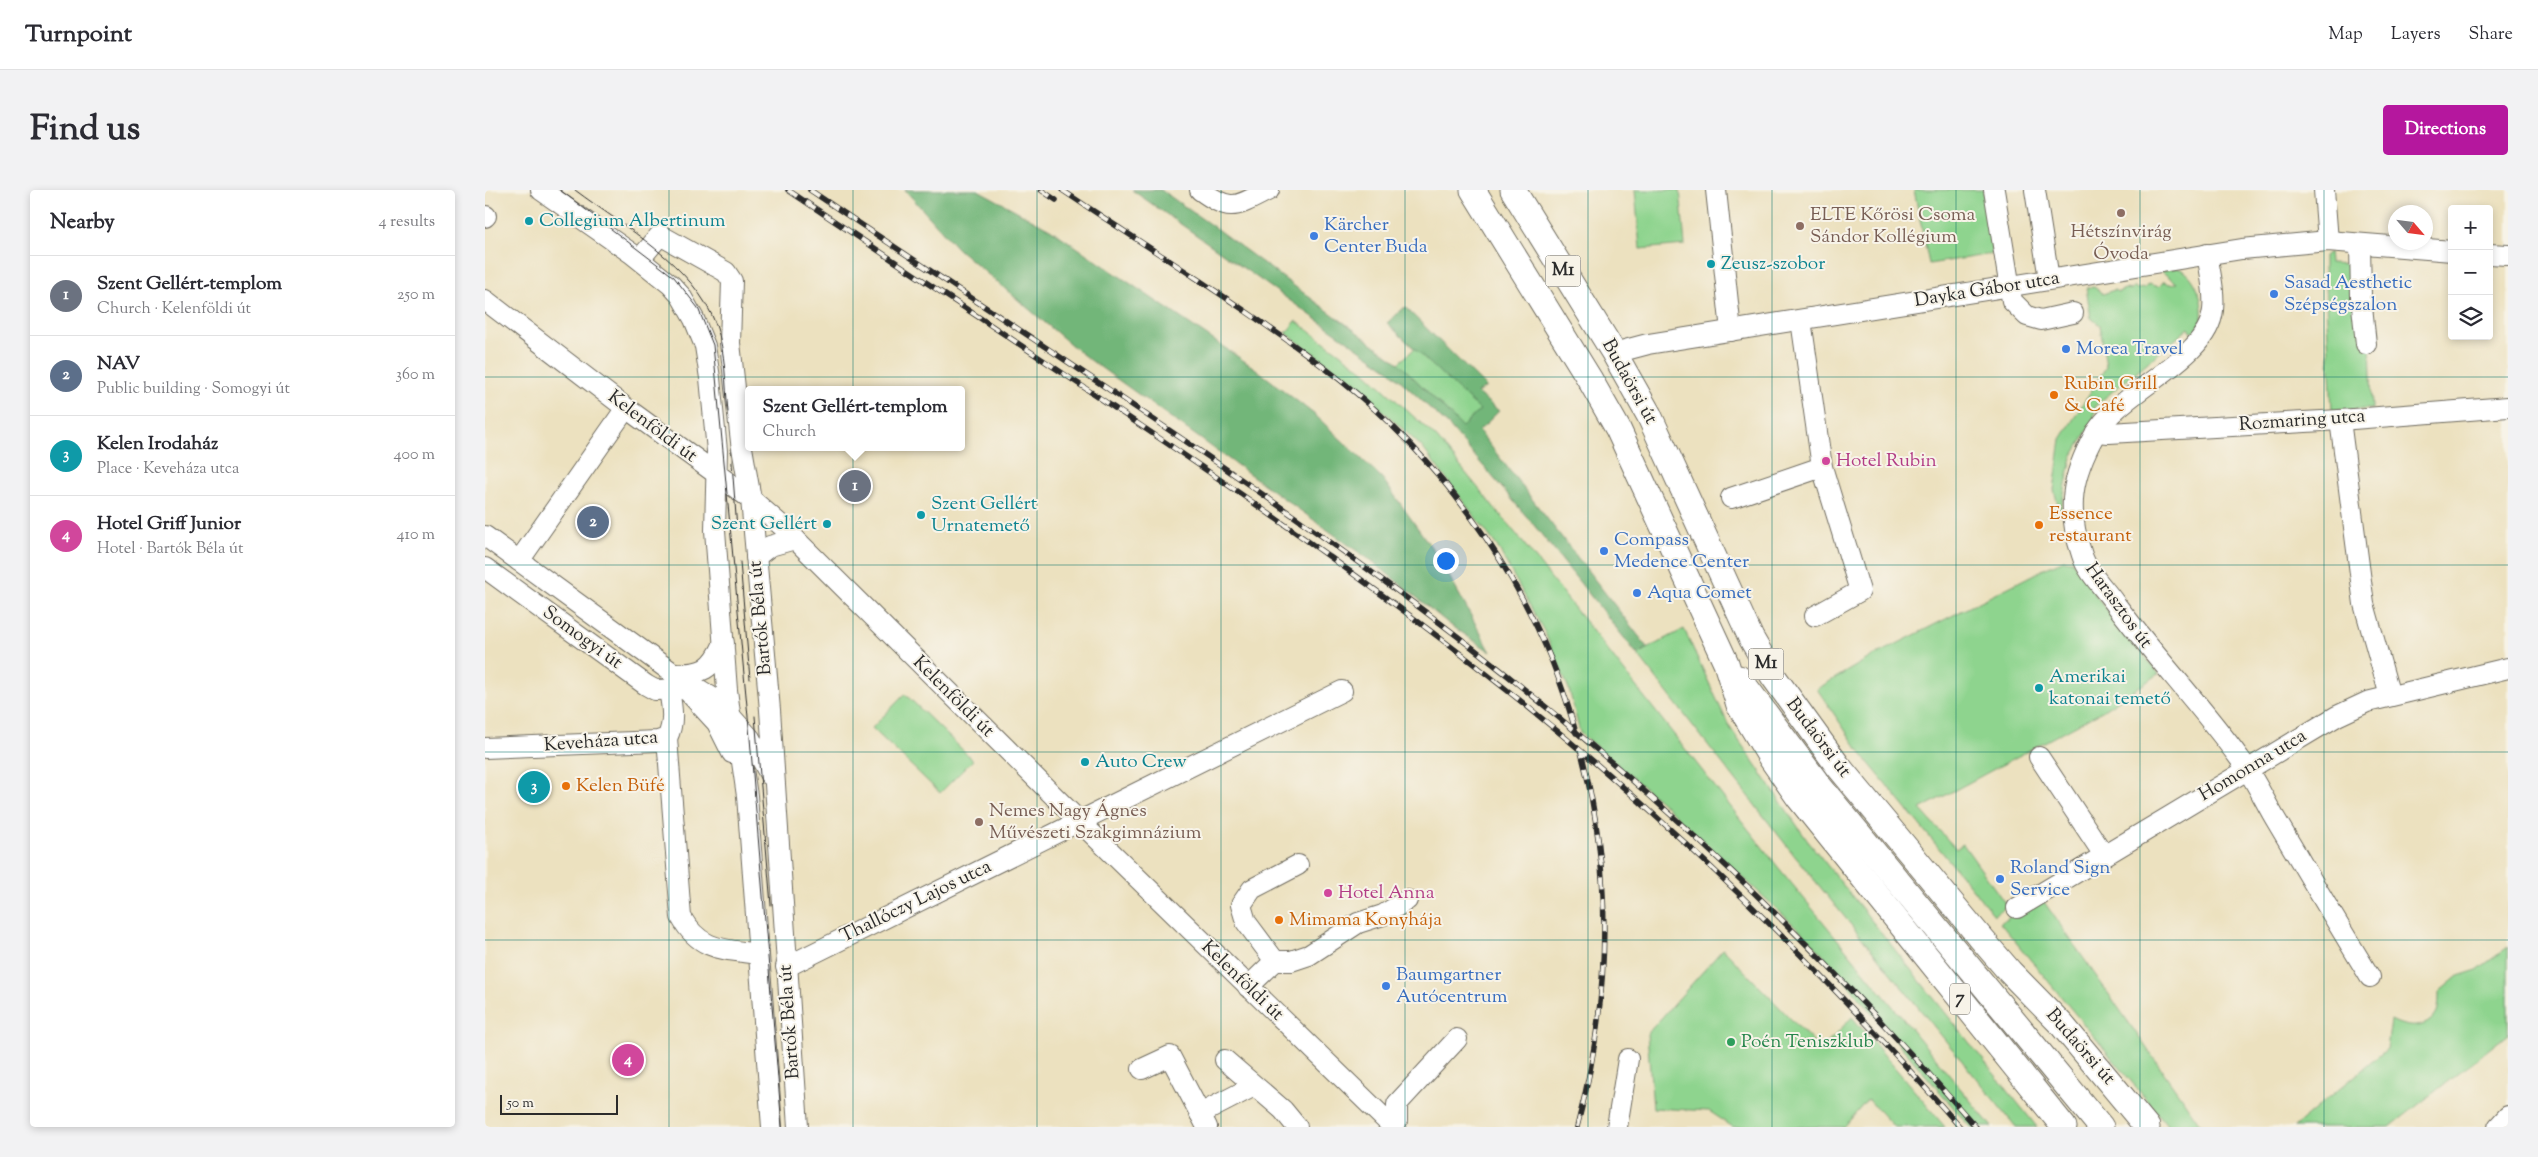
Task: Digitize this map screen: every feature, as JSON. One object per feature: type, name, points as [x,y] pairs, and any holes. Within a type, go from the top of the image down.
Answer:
[{"type":"main road","name":"Budaörsi út","points":[[1473,190],[1575,354],[1618,429],[1726,663],[1739,705],[1771,758],[1799,798],[2064,1127]]},
{"type":"main road","name":"Budaörsi út","points":[[1513,190],[1614,353],[1664,447],[1751,638],[1773,676],[1838,766],[2010,972],[2062,1025],[2147,1127]]},
{"type":"main road","name":"Budaörsi út","points":[[1726,663],[1749,690],[1786,744],[1819,787],[2101,1127]]},
{"type":"main road","points":[[2010,972],[2127,1127]]},
{"type":"street","name":"Bartók Béla út","points":[[541,190],[640,259],[681,296],[694,319],[705,346],[710,378],[717,475],[715,530],[730,713],[741,755],[745,788],[772,1127]]},
{"type":"street","points":[[1200,190],[1221,205],[1239,204],[1269,190]]},
{"type":"street","points":[[1716,190],[1731,330]]},
{"type":"street","points":[[1994,190],[2012,301],[2027,316],[2041,320],[2073,313]]},
{"type":"street","points":[[2035,190],[2049,279]]},
{"type":"street","points":[[2324,190],[2327,241]]},
{"type":"street","name":"Bartók Béla út","points":[[640,259],[660,235],[726,272],[732,281],[730,343],[741,442],[751,499],[797,1127]]},
{"type":"street","name":"Dayka Gábor utca","points":[[1614,353],[1647,344],[2207,254],[2327,241],[2448,251]]},
{"type":"street","points":[[2360,244],[2361,296],[2366,344]]},
{"type":"street","name":"Harasztos út","points":[[2207,254],[2214,299],[2213,313],[2206,332],[2184,357],[2112,412],[2097,432],[2081,462],[2071,507],[2074,532],[2083,559],[2149,649],[2242,761],[2370,977]]},
{"type":"street","points":[[2493,254],[2508,255]]},
{"type":"street","name":"Kelenföldi út","points":[[485,300],[626,408],[751,499],[795,539],[1079,822],[1393,1127]]},
{"type":"street","points":[[1801,320],[1822,467],[1860,591],[1815,616]]},
{"type":"street","points":[[705,346],[730,343]]},
{"type":"street","name":"Rozmaring utca","points":[[2097,432],[2109,433],[2340,420],[2508,407]]},
{"type":"street","points":[[519,561],[626,408]]},
{"type":"street","points":[[2340,420],[2364,604],[2390,696]]},
{"type":"street","points":[[1731,498],[1822,467]]},
{"type":"street","points":[[756,558],[770,546],[795,539]]},
{"type":"street","name":"Somogyi út","points":[[488,544],[519,561],[675,684],[717,724],[727,742],[745,788]]},
{"type":"street","name":"Somogyi út","points":[[485,568],[646,685],[655,690],[675,684],[716,700],[730,713],[750,738],[773,781]]},
{"type":"street","name":"Bartók Béla út","points":[[675,684],[699,673],[714,662],[724,643]]},
{"type":"street","name":"Homonna utca","points":[[2017,908],[2337,716],[2367,702],[2508,668]]},
{"type":"street","name":"Keveháza utca","points":[[485,748],[659,741],[667,738],[671,730],[675,684]]},
{"type":"street","name":"Thallóczy Lajos utca","points":[[786,967],[1342,691]]},
{"type":"street","points":[[667,738],[681,917],[688,930],[712,947],[758,954]]},
{"type":"street","points":[[2039,757],[2104,856]]},
{"type":"street","points":[[1275,961],[1246,922],[1241,905],[1252,890],[1298,865]]},
{"type":"street","points":[[1248,987],[1275,961],[1291,961],[1309,955],[1358,923],[1383,915],[1407,900]]},
{"type":"street","points":[[1393,1127],[1397,1121],[1397,1104],[1457,1039]]},
{"type":"street","points":[[1142,1069],[1170,1056],[1204,1120],[1254,1086]]},
{"type":"street","points":[[1617,1127],[1628,1059]]},
{"type":"street","points":[[1225,1060],[1283,1110],[1297,1127]]},
{"type":"street","points":[[2498,1127],[2508,1116]]},
{"type":"green space","points":[[905,190],[978,190],[1050,229],[1256,369],[1315,415],[1382,478],[1439,558],[1491,652],[1449,624],[1378,566],[1082,354],[958,249]]},
{"type":"green space","points":[[1132,190],[1161,190],[1218,230],[1399,363],[1462,427],[1480,410],[1387,323],[1405,307],[1486,387],[1477,393],[1499,411],[1479,431],[1648,648],[1637,654],[1533,524],[1449,426],[1389,370]]},
{"type":"green space","points":[[1635,190],[1680,190],[1685,245],[1640,249]]},
{"type":"green space","points":[[1914,190],[1983,190],[1992,254],[1929,264]]},
{"type":"green space","points":[[2329,252],[2330,263],[2349,264],[2350,253],[2352,252],[2370,341],[2372,409],[2332,410],[2324,267],[2324,256]]},
{"type":"green space","points":[[2177,268],[2189,275],[2197,288],[2202,311],[2201,322],[2195,332],[2191,332],[2189,328],[2095,406],[2094,419],[2072,457],[2060,512],[2054,490],[2061,439],[2106,367],[2100,325],[2091,318],[2086,288],[2094,287],[2103,294],[2114,290],[2118,292],[2125,289],[2131,290],[2134,286],[2137,289],[2145,288],[2148,284],[2159,287],[2164,281],[2169,284],[2177,283],[2161,271]]},
{"type":"green space","points":[[1296,321],[1364,371],[1436,437],[1517,535],[1778,867],[1992,1127],[1970,1127],[1809,939],[1666,806],[1580,733],[1569,689],[1545,633],[1497,546],[1422,447],[1352,382],[1286,333]]},
{"type":"green space","points":[[1415,348],[1480,410],[1462,427],[1399,363]]},
{"type":"green space","points":[[2064,560],[2072,561],[2096,596],[2159,674],[2102,711],[1920,809],[1956,849],[1963,844],[2007,906],[1994,915],[1862,755],[1817,689],[1871,657]]},
{"type":"green space","points":[[1684,629],[1729,726],[1807,840],[2037,1127],[2016,1127],[1794,855],[1637,654]]},
{"type":"green space","points":[[905,694],[973,760],[940,793],[872,728]]},
{"type":"green space","points":[[2042,899],[2202,1127],[2169,1127],[2000,923]]},
{"type":"green space","points":[[2508,947],[2508,1034],[2390,1127],[2294,1127],[2387,1049],[2391,1020],[2410,1026],[2422,1025],[2428,1022],[2437,1012],[2439,992],[2458,976],[2477,970]]},
{"type":"green space","name":"Poén Teniszklub","points":[[1723,949],[1821,1050],[1852,1017],[1945,1127],[1894,1127],[1868,1099],[1844,1127],[1733,1127],[1709,1111],[1653,1108],[1647,1034]]},
{"type":"tram line","points":[[560,190],[674,277],[698,308],[713,345],[750,738],[782,1127]]},
{"type":"tram line","points":[[575,190],[656,249],[692,284],[706,303],[716,325],[722,346],[728,412]]},
{"type":"tram line","points":[[731,450],[737,529]]},
{"type":"tram line","points":[[740,562],[750,679]]},
{"type":"tram line","points":[[755,716],[771,905]]},
{"type":"railway","points":[[788,190],[1240,493],[1329,556],[1503,687],[1625,788],[1742,896],[1854,1010],[1960,1127]]},
{"type":"railway","points":[[810,190],[1146,414],[1312,529],[1474,649],[1542,703],[1608,759],[1737,876],[1799,937],[1919,1062],[1976,1127]]},
{"type":"railway","points":[[1041,190],[1056,200]]},
{"type":"railway","points":[[1062,190],[1306,354],[1380,414],[1418,452],[1453,493],[1485,537],[1514,584],[1539,632],[1560,682],[1576,733]]},
{"type":"railway","points":[[1577,1127],[1596,1034],[1604,940],[1599,846],[1592,799],[1581,752]]},
{"type":"place","name":"Hétszínvirág Óvoda","points":[[2121,213]]},
{"type":"place","name":"Collegium Albertinum","points":[[529,221]]},
{"type":"place","name":"ELTE Kőrösi Csoma Sándor Kollégium","points":[[1800,226]]},
{"type":"place","name":"Kärcher Center Buda","points":[[1314,236]]},
{"type":"place","name":"Zeusz-szobor","points":[[1711,264]]},
{"type":"place","name":"Sasad Aesthetic Szépségszalon","points":[[2274,294]]},
{"type":"place","name":"Morea Travel","points":[[2066,349]]},
{"type":"place","name":"Rubin Grill & Café","points":[[2054,395]]},
{"type":"place","name":"Hotel Rubin","points":[[1826,461]]},
{"type":"place","name":"Szent Gellért-templom","points":[[855,486]]},
{"type":"place","name":"Szent Gellért Urnatemető","points":[[921,515]]},
{"type":"place","name":"NAV","points":[[593,522]]},
{"type":"place","name":"Szent Gellért","points":[[827,524]]},
{"type":"place","name":"Essence restaurant","points":[[2039,525]]},
{"type":"place","name":"Compass Medence Center","points":[[1604,551]]},
{"type":"place","name":"Aqua Comet","points":[[1637,593]]},
{"type":"place","name":"Amerikai katonai temető","points":[[2039,688]]},
{"type":"place","name":"Auto Crew","points":[[1085,762]]},
{"type":"place","name":"Kelen Büfé","points":[[566,786]]},
{"type":"place","name":"Kelen Irodaház","points":[[534,787]]},
{"type":"place","name":"Nemes Nagy Ágnes Művészeti Szakgimnázium","points":[[979,822]]},
{"type":"place","name":"Roland Sign Service","points":[[2000,879]]},
{"type":"place","name":"Hotel Anna","points":[[1328,893]]},
{"type":"place","name":"Mimama Konyhája","points":[[1279,920]]},
{"type":"place","name":"Baumgartner Autócentrum","points":[[1386,986]]},
{"type":"place","name":"Poén Teniszklub","points":[[1731,1042]]},
{"type":"place","name":"Hotel Griff Junior","points":[[628,1060]]}]
